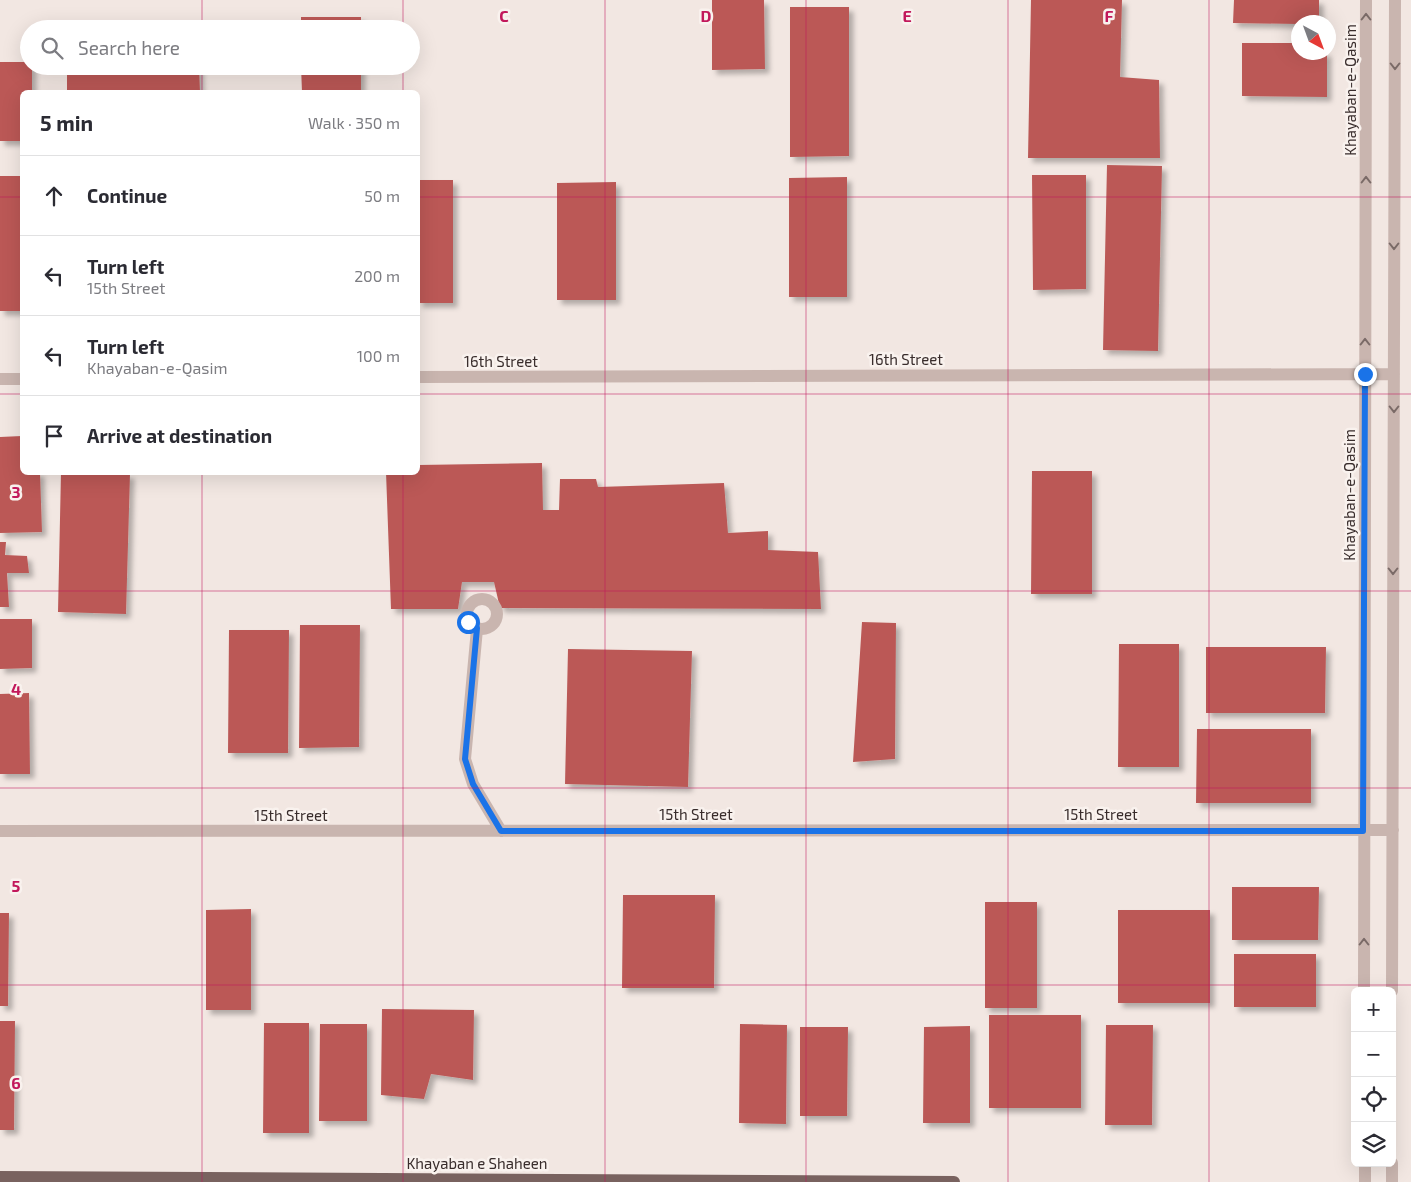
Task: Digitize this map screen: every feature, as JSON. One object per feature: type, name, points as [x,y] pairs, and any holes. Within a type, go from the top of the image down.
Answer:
[{"type":"main road","name":"Khayaban e Shaheen","points":[[0,1176],[153,1180],[954,1182]]},
{"type":"street","name":"Khayaban-e-Qasim","points":[[1364,987],[1366,0]]},
{"type":"street","points":[[1392,987],[1395,0]]},
{"type":"street","name":"16th Street","points":[[420,377],[1394,374]]},
{"type":"street","points":[[0,379],[20,378]]},
{"type":"street","points":[[477,628],[465,759],[473,784],[501,831]]},
{"type":"street","name":"15th Street","points":[[0,831],[1393,830]]},
{"type":"street","points":[[1365,1167],[1365,1182]]},
{"type":"street","points":[[1392,1167],[1392,1182]]},
{"type":"building","points":[[712,0],[764,0],[765,69],[712,70]]},
{"type":"building","points":[[1031,0],[1122,0],[1120,77],[1159,80],[1160,158],[1028,158]]},
{"type":"building","points":[[1234,0],[1319,0],[1319,15],[1291,15],[1291,24],[1233,23]]},
{"type":"building","points":[[790,7],[849,7],[849,156],[790,157]]},
{"type":"building","points":[[301,17],[361,17],[361,20],[301,20]]},
{"type":"building","points":[[1242,43],[1291,43],[1291,60],[1327,60],[1327,97],[1242,96]]},
{"type":"building","points":[[0,62],[20,62],[20,75],[32,75],[32,90],[20,90],[20,141],[0,141]]},
{"type":"building","points":[[67,75],[199,75],[200,90],[67,90]]},
{"type":"building","points":[[301,75],[361,75],[361,90],[302,90]]},
{"type":"building","points":[[1107,165],[1162,166],[1158,351],[1103,350]]},
{"type":"building","points":[[1032,175],[1086,175],[1086,289],[1033,290]]},
{"type":"building","points":[[0,176],[20,176],[20,311],[0,311]]},
{"type":"building","points":[[847,177],[847,297],[789,297],[789,178]]},
{"type":"building","points":[[420,180],[453,180],[453,303],[420,303]]},
{"type":"building","points":[[616,182],[616,300],[557,300],[557,183]]},
{"type":"building","points":[[20,436],[20,475],[40,475],[42,532],[0,533],[0,437]]},
{"type":"building","points":[[542,463],[543,510],[559,510],[560,479],[596,479],[598,487],[724,483],[728,533],[768,531],[768,550],[818,552],[821,609],[500,608],[494,582],[462,582],[458,609],[391,609],[386,475],[420,475],[420,465]]},
{"type":"building","points":[[1032,471],[1092,471],[1092,594],[1031,594]]},
{"type":"building","points":[[61,475],[130,475],[126,614],[58,612]]},
{"type":"building","points":[[0,542],[6,542],[5,555],[27,556],[29,573],[7,573],[9,607],[0,607]]},
{"type":"building","points":[[0,619],[32,619],[32,668],[0,669]]},
{"type":"building","points":[[862,622],[896,623],[895,759],[853,762]]},
{"type":"building","points":[[300,625],[360,625],[359,747],[299,748]]},
{"type":"building","points":[[229,630],[289,630],[288,753],[228,753]]},
{"type":"building","points":[[1119,644],[1179,644],[1179,767],[1118,767]]},
{"type":"building","points":[[1206,647],[1326,647],[1325,713],[1206,713]]},
{"type":"building","points":[[568,649],[692,651],[688,787],[565,784]]},
{"type":"building","points":[[29,693],[30,774],[0,774],[0,694]]},
{"type":"building","points":[[1197,729],[1311,729],[1311,803],[1196,803]]},
{"type":"building","points":[[1232,887],[1319,887],[1318,940],[1232,940]]},
{"type":"building","points":[[623,895],[715,895],[714,988],[622,988]]},
{"type":"building","points":[[985,902],[1037,902],[1037,1008],[985,1008]]},
{"type":"building","points":[[251,909],[251,1010],[206,1010],[206,910]]},
{"type":"building","points":[[1118,910],[1210,910],[1210,1003],[1118,1003]]},
{"type":"building","points":[[0,913],[9,913],[8,1006],[0,1006]]},
{"type":"building","points":[[1234,954],[1316,954],[1316,1007],[1234,1007]]},
{"type":"building","points":[[382,1009],[474,1010],[473,1080],[431,1074],[424,1099],[381,1095]]},
{"type":"building","points":[[989,1015],[1081,1015],[1081,1108],[989,1108]]},
{"type":"building","points":[[0,1021],[15,1021],[14,1130],[0,1130]]},
{"type":"building","points":[[264,1023],[309,1023],[309,1133],[263,1133]]},
{"type":"building","points":[[320,1024],[367,1024],[367,1121],[319,1121]]},
{"type":"building","points":[[740,1024],[787,1025],[786,1124],[739,1123]]},
{"type":"building","points":[[1106,1025],[1153,1025],[1152,1125],[1105,1125]]},
{"type":"building","points":[[970,1026],[970,1123],[923,1123],[924,1027]]},
{"type":"building","points":[[800,1027],[848,1027],[847,1116],[800,1116]]},
{"type":"route","points":[[468,622],[477,628],[465,759],[473,784],[501,831],[1363,831],[1365,374]]}]
